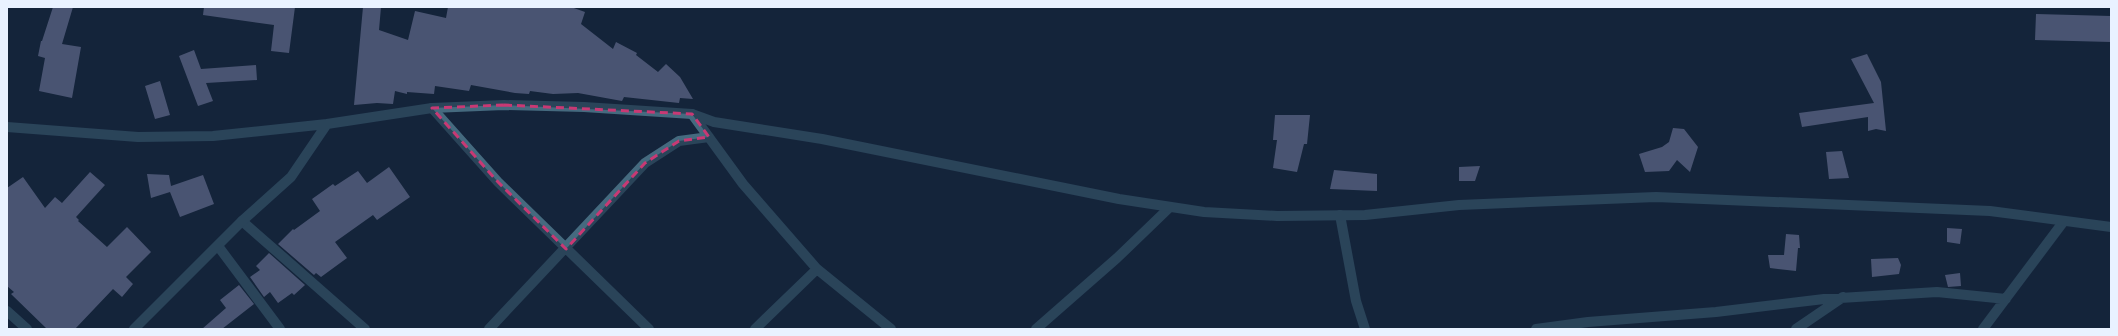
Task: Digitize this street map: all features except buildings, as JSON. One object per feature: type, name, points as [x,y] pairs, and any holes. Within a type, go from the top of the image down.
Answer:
[{"type":"street","points":[[7,127],[138,137],[213,136],[327,124],[432,108],[504,105],[584,107],[692,114],[714,122],[822,139],[1119,200],[1204,212],[1277,216],[1365,215],[1459,206],[1656,197],[1990,211],[2111,227]]},
{"type":"street","points":[[432,108],[498,182],[649,329]]},
{"type":"street","points":[[692,114],[743,184],[817,269],[891,329]]},
{"type":"street","points":[[134,329],[242,221],[291,176],[327,124]]},
{"type":"street","points":[[490,329],[645,163],[679,141],[709,137]]},
{"type":"street","points":[[1036,329],[1117,258],[1170,207]]},
{"type":"street","points":[[1340,215],[1356,301],[1365,329]]},
{"type":"street","points":[[242,221],[365,329]]},
{"type":"street","points":[[1983,329],[2064,221]]},
{"type":"street","points":[[218,246],[280,329]]},
{"type":"street","points":[[755,329],[817,269]]},
{"type":"street","points":[[1536,329],[1588,322],[1716,312],[1843,297],[1937,292],[2006,299]]},
{"type":"street","points":[[1796,329],[1843,297]]},
{"type":"street","points":[[7,311],[27,329]]},
{"type":"highlighted area","points":[[504,105],[692,114],[709,137],[679,141],[645,163],[566,249],[498,182],[432,108]]}]
